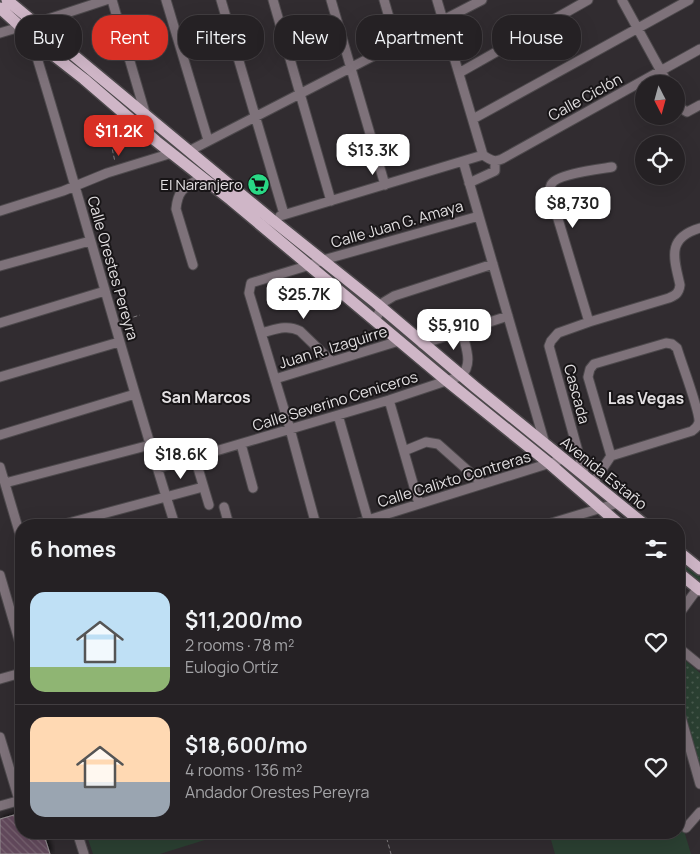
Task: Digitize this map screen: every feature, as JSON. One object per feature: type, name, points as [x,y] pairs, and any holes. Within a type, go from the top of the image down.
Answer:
[{"type":"main road","points":[[7,6],[22,15]]},
{"type":"main road","points":[[7,6],[15,19]]},
{"type":"main road","points":[[59,60],[202,177],[234,195]]},
{"type":"main road","points":[[79,60],[189,151],[234,195]]},
{"type":"main road","points":[[82,78],[90,69]]},
{"type":"main road","points":[[156,141],[165,131]]},
{"type":"main road","name":"Avenida Estaño","points":[[234,195],[271,219],[323,260],[422,344],[638,519]]},
{"type":"main road","name":"Avenida Estaño","points":[[234,195],[310,265],[375,321],[550,464],[613,519]]},
{"type":"main road","points":[[685,557],[700,569]]},
{"type":"main road","points":[[685,578],[699,589]]},
{"type":"street","points":[[60,15],[106,0]]},
{"type":"street","points":[[112,0],[146,116]]},
{"type":"street","points":[[166,0],[208,140]]},
{"type":"street","points":[[221,0],[284,214]]},
{"type":"street","points":[[273,0],[331,201]]},
{"type":"street","points":[[331,0],[385,185]]},
{"type":"street","points":[[384,0],[388,15]]},
{"type":"street","points":[[437,0],[441,15]]},
{"type":"street","points":[[454,15],[482,0]]},
{"type":"street","points":[[459,73],[588,0]]},
{"type":"street","points":[[622,0],[663,75]]},
{"type":"street","points":[[473,119],[689,0]]},
{"type":"street","points":[[0,33],[15,28]]},
{"type":"street","name":"Calle Ciclón","points":[[495,161],[502,159],[700,49]]},
{"type":"street","name":"Calle Orestes Pereyra","points":[[38,60],[173,519]]},
{"type":"street","points":[[189,151],[364,60]]},
{"type":"street","points":[[455,60],[483,155]]},
{"type":"street","points":[[685,111],[700,105]]},
{"type":"street","points":[[0,211],[172,152]]},
{"type":"street","points":[[271,219],[483,155],[495,161],[495,171],[469,183]]},
{"type":"street","points":[[463,161],[545,445]]},
{"type":"street","points":[[612,167],[562,177],[551,185],[554,209],[589,322],[676,295],[680,285],[674,251],[680,240],[700,228]]},
{"type":"street","points":[[193,265],[176,209],[181,190],[202,177]]},
{"type":"street","name":"Calle Juan G. Amaya","points":[[261,333],[248,293],[251,283],[323,260],[479,216]]},
{"type":"street","points":[[0,266],[90,241]]},
{"type":"street","points":[[375,321],[387,300],[400,294],[493,264]]},
{"type":"street","points":[[0,322],[105,291]]},
{"type":"street","points":[[422,344],[508,316]]},
{"type":"street","name":"Cascada","points":[[589,322],[558,334],[549,346],[589,480]]},
{"type":"street","points":[[314,519],[261,333],[286,326],[294,328],[300,331],[331,361]]},
{"type":"street","points":[[461,376],[466,371],[468,365],[462,331]]},
{"type":"street","name":"Juan R. Izaguirre","points":[[274,379],[399,341]]},
{"type":"street","points":[[0,377],[120,342]]},
{"type":"street","points":[[589,480],[611,456],[692,431],[696,428],[699,422],[697,408],[677,348],[672,344],[666,343],[594,364],[590,369],[588,376],[611,456]]},
{"type":"street","name":"Calle Severino Ceniceros","points":[[158,468],[388,400],[461,376]]},
{"type":"street","points":[[0,435],[135,394]]},
{"type":"street","points":[[388,400],[419,504]]},
{"type":"street","points":[[338,415],[368,519]]},
{"type":"street","points":[[404,451],[426,442],[438,444],[483,484]]},
{"type":"street","points":[[241,444],[252,488]]},
{"type":"street","points":[[5,483],[150,445]]},
{"type":"street","points":[[194,458],[209,505]]},
{"type":"street","name":"Calle Calixto Contreras","points":[[371,519],[563,460]]},
{"type":"street","points":[[0,467],[16,519]]},
{"type":"street","points":[[84,519],[203,487]]},
{"type":"street","points":[[564,519],[618,503]]},
{"type":"street","points":[[224,507],[227,519]]},
{"type":"street","points":[[0,575],[15,626]]},
{"type":"street","points":[[685,606],[699,589]]},
{"type":"street","points":[[685,653],[700,665]]},
{"type":"street","points":[[0,679],[15,674]]},
{"type":"street","points":[[685,731],[700,784]]},
{"type":"street","points":[[0,737],[2,754],[15,787]]},
{"type":"street","points":[[0,806],[15,802]]},
{"type":"street","points":[[686,828],[700,812]]},
{"type":"street","points":[[79,839],[84,854]]},
{"type":"path","points":[[111,143],[118,170]]},
{"type":"path","points":[[114,323],[140,315]]},
{"type":"path","points":[[386,839],[391,854]]},
{"type":"green space","points":[[685,564],[700,577],[700,583],[685,570]]},
{"type":"green space","points":[[685,660],[700,673],[700,769],[685,716]]},
{"type":"green space","points":[[685,834],[691,854],[555,854],[551,839],[685,839]]},
{"type":"green space","points":[[88,839],[208,839],[160,854],[93,854]]},
{"type":"building","points":[[15,815],[15,839],[45,839],[50,854],[0,854],[0,819]]},
{"type":"place","name":"El Naranjero","points":[[259,184]]},
{"type":"district","name":"San Marcos","points":[[206,397]]},
{"type":"district","name":"Las Vegas","points":[[646,398]]}]
